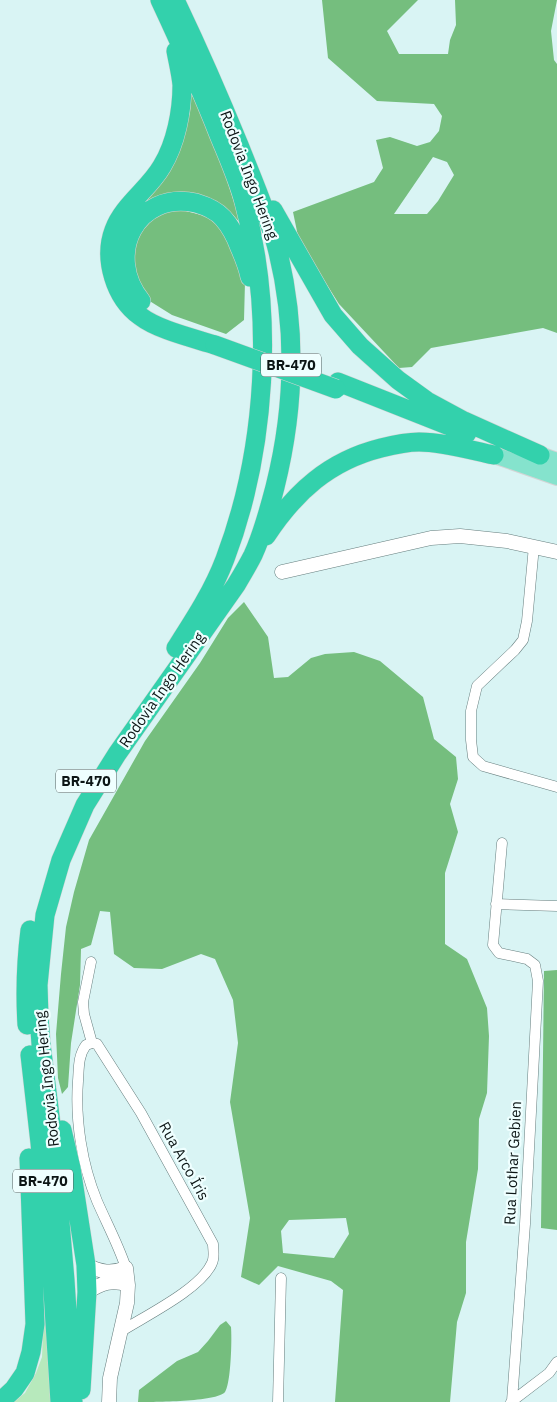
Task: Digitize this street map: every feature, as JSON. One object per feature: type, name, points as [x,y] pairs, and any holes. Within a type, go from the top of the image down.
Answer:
[{"type":"highway","points":[[160,0],[176,46],[182,84],[178,119],[171,146],[162,166],[128,208],[114,230],[110,249],[111,267],[116,285],[127,302],[140,316],[164,328],[216,342]]},
{"type":"highway","name":"Rodovia Ingo Hering","points":[[60,1402],[51,1260],[25,995],[31,924],[52,858],[76,798],[106,750],[191,625],[225,559],[245,490],[260,400],[264,342],[255,251],[244,201],[235,172],[203,94],[160,0]]},
{"type":"highway","name":"Rodovia Ingo Hering","points":[[73,1402],[62,1240],[47,1084],[40,1044],[39,976],[45,915],[61,860],[85,805],[180,663],[236,585],[253,556],[264,525],[284,451],[291,385],[292,346],[285,290],[276,246],[267,215],[208,70],[175,0]]},
{"type":"highway","points":[[252,175],[333,315],[360,346],[398,380],[427,401],[464,421],[548,458]]},
{"type":"highway","points":[[264,342],[258,328],[249,273],[234,234],[222,217],[209,207],[190,202],[166,203],[146,214],[136,224],[126,243],[124,254],[129,280],[146,307],[167,321],[216,342],[438,423],[489,441],[548,458]]},
{"type":"highway","points":[[337,385],[494,455]]},
{"type":"highway","points":[[253,556],[293,500],[316,479],[341,461],[364,452],[392,445],[419,442],[450,445],[494,455]]},
{"type":"highway","points":[[0,1402],[14,1389],[25,1373],[32,1352],[35,1324],[23,1052],[25,995]]},
{"type":"highway","points":[[47,1084],[61,1126],[69,1160],[86,1265],[87,1292],[81,1402]]},
{"type":"main road","points":[[494,455],[557,477]]},
{"type":"street","points":[[282,572],[431,538],[460,536],[507,541],[557,552]]},
{"type":"street","points":[[534,546],[527,621],[523,640],[477,686],[471,712],[470,740],[473,757],[483,766],[557,787]]},
{"type":"street","points":[[502,843],[496,904],[557,906]]},
{"type":"street","name":"Rua Lothar Gebien","points":[[496,904],[493,945],[499,953],[527,959],[535,965],[538,981],[524,1242],[512,1402]]},
{"type":"street","points":[[91,962],[82,1002],[92,1043],[86,1045],[80,1057],[77,1093],[78,1109],[84,1156],[92,1186],[119,1245],[126,1268],[128,1285],[127,1303],[110,1378],[109,1402]]},
{"type":"street","name":"Rua Arco Íris","points":[[92,1043],[97,1044],[141,1113],[213,1244],[213,1260],[206,1275],[189,1289],[120,1332]]},
{"type":"street","points":[[86,1265],[97,1271],[107,1273],[126,1268]]},
{"type":"street","points":[[278,1402],[281,1278]]},
{"type":"street","points":[[87,1292],[108,1282],[128,1285]]},
{"type":"street","points":[[512,1402],[549,1372],[557,1362]]},
{"type":"green space","points":[[322,0],[418,0],[387,31],[399,54],[448,54],[450,40],[456,25],[455,0],[557,0],[551,31],[554,60],[557,64],[557,333],[543,328],[431,348],[412,367],[399,368],[339,304],[299,241],[293,212],[374,182],[383,168],[376,140],[390,137],[417,146],[430,142],[439,131],[442,116],[434,104],[377,101],[328,58]],"holes":[[[433,157],[447,162],[454,175],[438,201],[427,214],[394,214]]]},
{"type":"green space","points":[[191,93],[214,139],[241,224],[233,215],[209,201],[157,201],[117,233],[171,162],[190,113]]},
{"type":"green space","points":[[182,210],[209,217],[226,230],[245,282],[244,320],[226,334],[172,315],[148,300],[133,268],[134,246],[139,231],[161,212]]},
{"type":"green space","points":[[244,602],[268,637],[274,678],[288,677],[311,658],[325,654],[354,652],[380,661],[423,697],[434,739],[456,757],[458,779],[450,804],[458,832],[445,873],[445,944],[467,959],[487,1008],[489,1036],[487,1093],[479,1119],[478,1169],[466,1242],[466,1293],[457,1322],[450,1402],[335,1402],[343,1290],[331,1281],[278,1266],[259,1285],[241,1277],[250,1218],[230,1102],[238,1043],[233,1000],[215,959],[201,954],[162,969],[134,968],[114,954],[110,912],[100,911],[91,945],[81,949],[80,985],[71,1043],[68,1087],[62,1094],[58,1078],[56,1034],[61,974],[66,927],[89,840],[145,741],[200,663],[228,618]],"holes":[[[346,1218],[349,1234],[334,1258],[283,1253],[281,1231],[289,1220]]]},
{"type":"green space","points":[[557,970],[557,1230],[541,1228],[544,971]]},
{"type":"green space","points":[[42,1236],[52,1402],[14,1402],[25,1393],[42,1357]]},
{"type":"green space","points":[[226,1321],[231,1327],[231,1341],[230,1371],[225,1392],[198,1400],[138,1402],[139,1390],[177,1361],[198,1352],[220,1325]]}]
